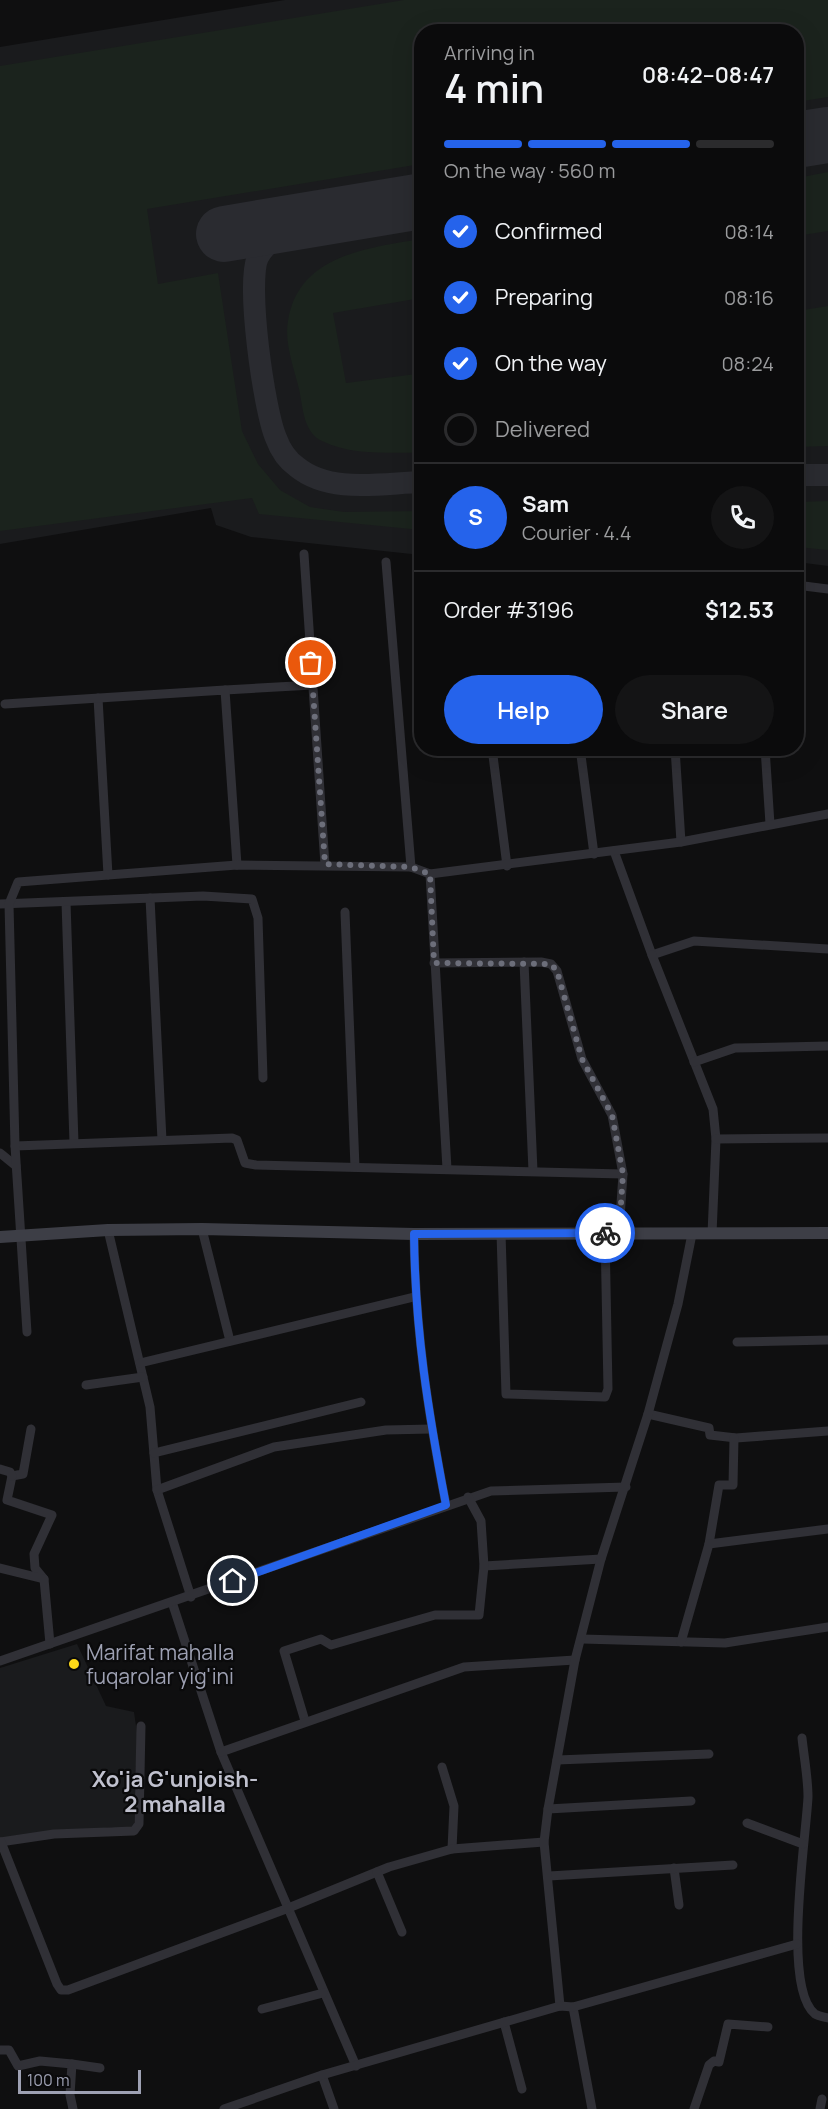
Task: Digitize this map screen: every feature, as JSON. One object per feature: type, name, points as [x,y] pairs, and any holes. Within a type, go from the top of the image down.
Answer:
[{"type":"street","points":[[304,554],[325,864]]},
{"type":"street","points":[[386,562],[411,867]]},
{"type":"street","points":[[804,586],[828,589]]},
{"type":"street","points":[[5,704],[313,685]]},
{"type":"street","points":[[225,690],[237,865]]},
{"type":"street","points":[[98,698],[108,875]]},
{"type":"street","points":[[493,756],[507,866]]},
{"type":"street","points":[[581,756],[594,854]]},
{"type":"street","points":[[676,756],[681,843]]},
{"type":"street","points":[[766,756],[770,824]]},
{"type":"street","points":[[27,1332],[16,1166],[4,904],[18,882],[237,865],[325,864],[411,867],[430,874],[681,843],[828,814]]},
{"type":"street","points":[[614,851],[693,1062],[713,1109],[716,1139],[712,1234]]},
{"type":"street","points":[[430,874],[447,1169]]},
{"type":"street","points":[[4,904],[203,896],[252,899],[258,918],[263,1078]]},
{"type":"street","points":[[150,898],[162,1140]]},
{"type":"street","points":[[66,902],[74,1143]]},
{"type":"street","points":[[345,912],[355,1167]]},
{"type":"street","points":[[652,955],[694,941],[828,949]]},
{"type":"street","points":[[434,963],[524,962],[551,964],[557,971],[582,1059],[612,1115],[623,1174],[619,1233]]},
{"type":"street","points":[[524,962],[533,1171]]},
{"type":"street","points":[[693,1062],[735,1048],[828,1046]]},
{"type":"street","points":[[15,1146],[232,1138],[237,1140],[241,1158],[245,1163],[623,1174]]},
{"type":"street","points":[[716,1139],[828,1138]]},
{"type":"street","points":[[0,1152],[16,1166]]},
{"type":"street","points":[[0,1237],[108,1230],[202,1229],[414,1234],[828,1233]]},
{"type":"street","points":[[202,1229],[230,1341]]},
{"type":"street","points":[[108,1230],[150,1407],[157,1490],[191,1597]]},
{"type":"street","points":[[501,1233],[506,1394],[605,1397],[608,1389],[605,1233]]},
{"type":"street","points":[[414,1234],[414,1298],[420,1362],[446,1505]]},
{"type":"street","points":[[560,2006],[544,1842],[548,1809],[575,1660],[601,1559],[648,1414],[678,1304],[692,1234]]},
{"type":"street","points":[[140,1363],[414,1298]]},
{"type":"street","points":[[737,1342],[828,1340]]},
{"type":"street","points":[[86,1385],[144,1377]]},
{"type":"street","points":[[154,1453],[361,1402]]},
{"type":"street","points":[[648,1414],[709,1428],[710,1435],[734,1438],[828,1431]]},
{"type":"street","points":[[12,1476],[23,1474],[31,1429]]},
{"type":"street","points":[[157,1490],[274,1447],[386,1430],[431,1429]]},
{"type":"street","points":[[681,1642],[710,1544],[720,1485],[732,1485],[734,1438]]},
{"type":"street","points":[[0,1469],[10,1472],[12,1476],[7,1500],[52,1515],[34,1554],[35,1568],[44,1579],[50,1644]]},
{"type":"street","points":[[0,1660],[191,1597],[468,1497],[491,1491],[626,1487]]},
{"type":"street","points":[[305,1721],[284,1651],[321,1639],[331,1645],[435,1615],[479,1616],[484,1566],[481,1521],[468,1497]]},
{"type":"street","points":[[710,1544],[828,1529]]},
{"type":"street","points":[[484,1566],[601,1559]]},
{"type":"street","points":[[0,1568],[44,1579]]},
{"type":"street","points":[[172,1602],[221,1752],[286,1909],[356,2066]]},
{"type":"street","points":[[582,1639],[725,1643],[828,1627]]},
{"type":"street","points":[[221,1752],[464,1667],[575,1660]]},
{"type":"street","points":[[141,1726],[139,1824],[134,1831],[54,1834],[0,1842],[61,1990],[68,1990],[286,1909],[377,1872],[452,1849],[544,1842]]},
{"type":"street","points":[[802,1738],[808,1795],[797,1944],[800,1976],[807,2003],[816,2014],[828,2018]]},
{"type":"street","points":[[557,1760],[709,1754]]},
{"type":"street","points":[[442,1767],[454,1806],[452,1849]]},
{"type":"street","points":[[548,1809],[691,1802]]},
{"type":"street","points":[[747,1823],[803,1844]]},
{"type":"street","points":[[549,1876],[733,1865]]},
{"type":"street","points":[[674,1868],[679,1905]]},
{"type":"street","points":[[377,1872],[402,1932]]},
{"type":"street","points":[[224,2109],[322,2075],[504,2022],[560,2006],[573,2007],[797,1944]]},
{"type":"street","points":[[262,2009],[323,1993]]},
{"type":"street","points":[[573,2007],[592,2109]]},
{"type":"street","points":[[504,2022],[522,2089]]},
{"type":"street","points":[[694,2109],[709,2065],[714,2061],[719,2062],[728,2024],[768,2026]]},
{"type":"street","points":[[0,2050],[9,2050],[18,2066],[40,2061],[100,2068]]},
{"type":"street","points":[[72,2064],[70,2095],[73,2109]]},
{"type":"street","points":[[322,2075],[334,2109]]},
{"type":"shaded area","points":[[285,0],[828,0],[828,566],[804,563],[804,24],[414,24],[414,554],[251,537],[216,525],[211,508],[0,544],[0,47]]},
{"type":"shaded area","points":[[404,0],[828,0],[828,97],[804,101],[804,24],[414,24],[414,165],[147,209],[158,284],[218,273],[242,431],[258,464],[280,490],[310,507],[344,512],[414,511],[414,529],[259,514],[252,498],[0,531],[0,66]]},
{"type":"shaded area","points":[[828,172],[828,231],[804,235],[804,177]]},
{"type":"shaded area","points":[[414,240],[414,299],[333,313],[346,383],[414,374],[414,453],[358,451],[334,446],[316,437],[307,425],[288,347],[288,321],[294,299],[306,282],[321,268],[338,259],[379,246]]},
{"type":"shaded area","points":[[828,306],[828,446],[804,447],[804,310]]},
{"type":"shaded area","points":[[828,501],[828,550],[804,548],[804,502]]},
{"type":"shaded area","points":[[77,1644],[106,1706],[134,1712],[137,1733],[134,1829],[111,1827],[0,1843],[0,1668]]},
{"type":"taxiway","points":[[294,222],[265,247],[258,257],[255,271],[255,318],[258,347],[266,402],[276,438],[287,458],[297,467],[325,481],[357,485],[414,482]]},
{"type":"taxiway","points":[[804,475],[828,475]]},
{"type":"runway","points":[[804,139],[828,135]]},
{"type":"runway","points":[[224,234],[414,202]]},
{"type":"way so far","points":[[311,663],[325,864],[411,867],[430,874],[434,963],[541,962],[551,964],[557,971],[582,1059],[612,1115],[623,1174],[619,1233],[605,1233]]},
{"type":"place","name":"Marifat mahalla fuqarolar yig'ini","points":[[74,1664]]},
{"type":"district","name":"Xo'ja G'unjoish- 2 mahalla","points":[[175,1792]]},
{"type":"route","points":[[233,1581],[446,1505],[420,1362],[414,1298],[414,1234],[605,1233]]}]
